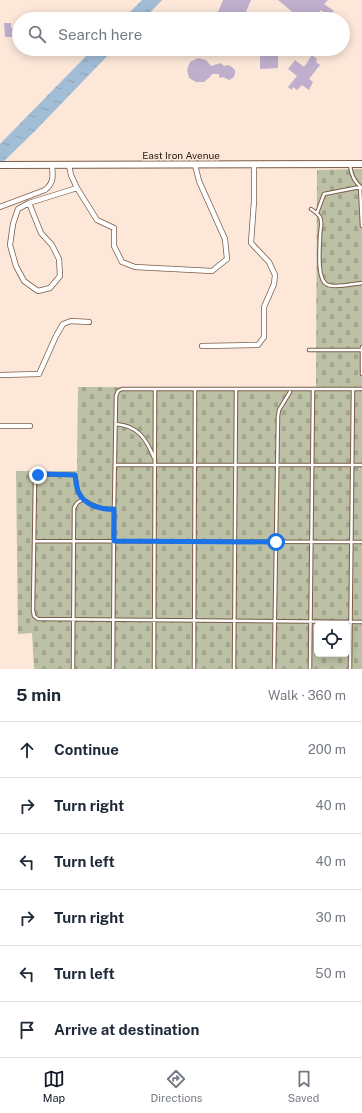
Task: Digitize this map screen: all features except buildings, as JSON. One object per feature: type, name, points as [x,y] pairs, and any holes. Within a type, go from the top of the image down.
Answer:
[{"type":"street","name":"East Iron Avenue","points":[[0,165],[362,164]]},
{"type":"street","points":[[69,165],[71,175],[77,188],[97,220],[114,228],[114,246],[122,262],[135,267],[212,271],[227,259],[225,239],[199,181],[195,165]]},
{"type":"street","points":[[202,346],[258,345],[264,337],[264,307],[274,284],[275,275],[269,262],[251,243],[254,201],[254,165]]},
{"type":"street","points":[[0,207],[45,190],[53,181],[52,166]]},
{"type":"street","points":[[29,203],[41,233],[52,245],[59,259],[60,276],[50,288],[38,291],[24,281],[16,266],[10,245],[13,224],[18,208],[29,203],[77,188]]},
{"type":"street","points":[[0,375],[39,374],[63,324],[71,321],[89,322]]},
{"type":"street","points":[[0,426],[30,426]]},
{"type":"lane","points":[[350,164],[354,180],[361,187],[362,226]]},
{"type":"lane","points":[[317,214],[324,194],[361,187]]},
{"type":"lane","points":[[311,209],[320,217],[322,223],[320,235],[320,274],[322,281],[326,285],[333,286],[362,283]]},
{"type":"lane","points":[[309,350],[362,348],[362,374]]},
{"type":"lane","points":[[113,669],[116,396],[118,391],[122,389],[362,389]]},
{"type":"lane","points":[[154,669],[155,389]]},
{"type":"lane","points":[[194,669],[195,389]]},
{"type":"lane","points":[[234,669],[236,389]]},
{"type":"lane","points":[[310,669],[313,389]]},
{"type":"lane","points":[[353,389],[350,622],[362,622]]},
{"type":"lane","points":[[274,669],[278,416],[279,410],[290,392]]},
{"type":"lane","points":[[116,424],[131,427],[141,433],[147,441],[155,460]]},
{"type":"lane","points":[[115,465],[362,465]]},
{"type":"lane","points":[[114,509],[101,509],[83,499],[78,491],[75,475],[38,475],[34,486],[34,616],[38,619],[314,621]]},
{"type":"lane","points":[[73,669],[74,508],[77,503],[83,499]]},
{"type":"lane","points":[[34,541],[362,542]]},
{"type":"lane","points":[[350,657],[350,669]]},
{"type":"green space","points":[[362,169],[362,669],[34,669],[32,633],[18,634],[16,471],[77,471],[78,387],[316,388],[317,170]]},
{"type":"water","points":[[142,0],[162,0],[151,12],[130,12]]},
{"type":"water","points":[[86,56],[107,56],[0,165],[0,144]]},
{"type":"route","points":[[38,475],[75,475],[78,491],[83,499],[101,509],[114,509],[114,541],[276,542]]}]
